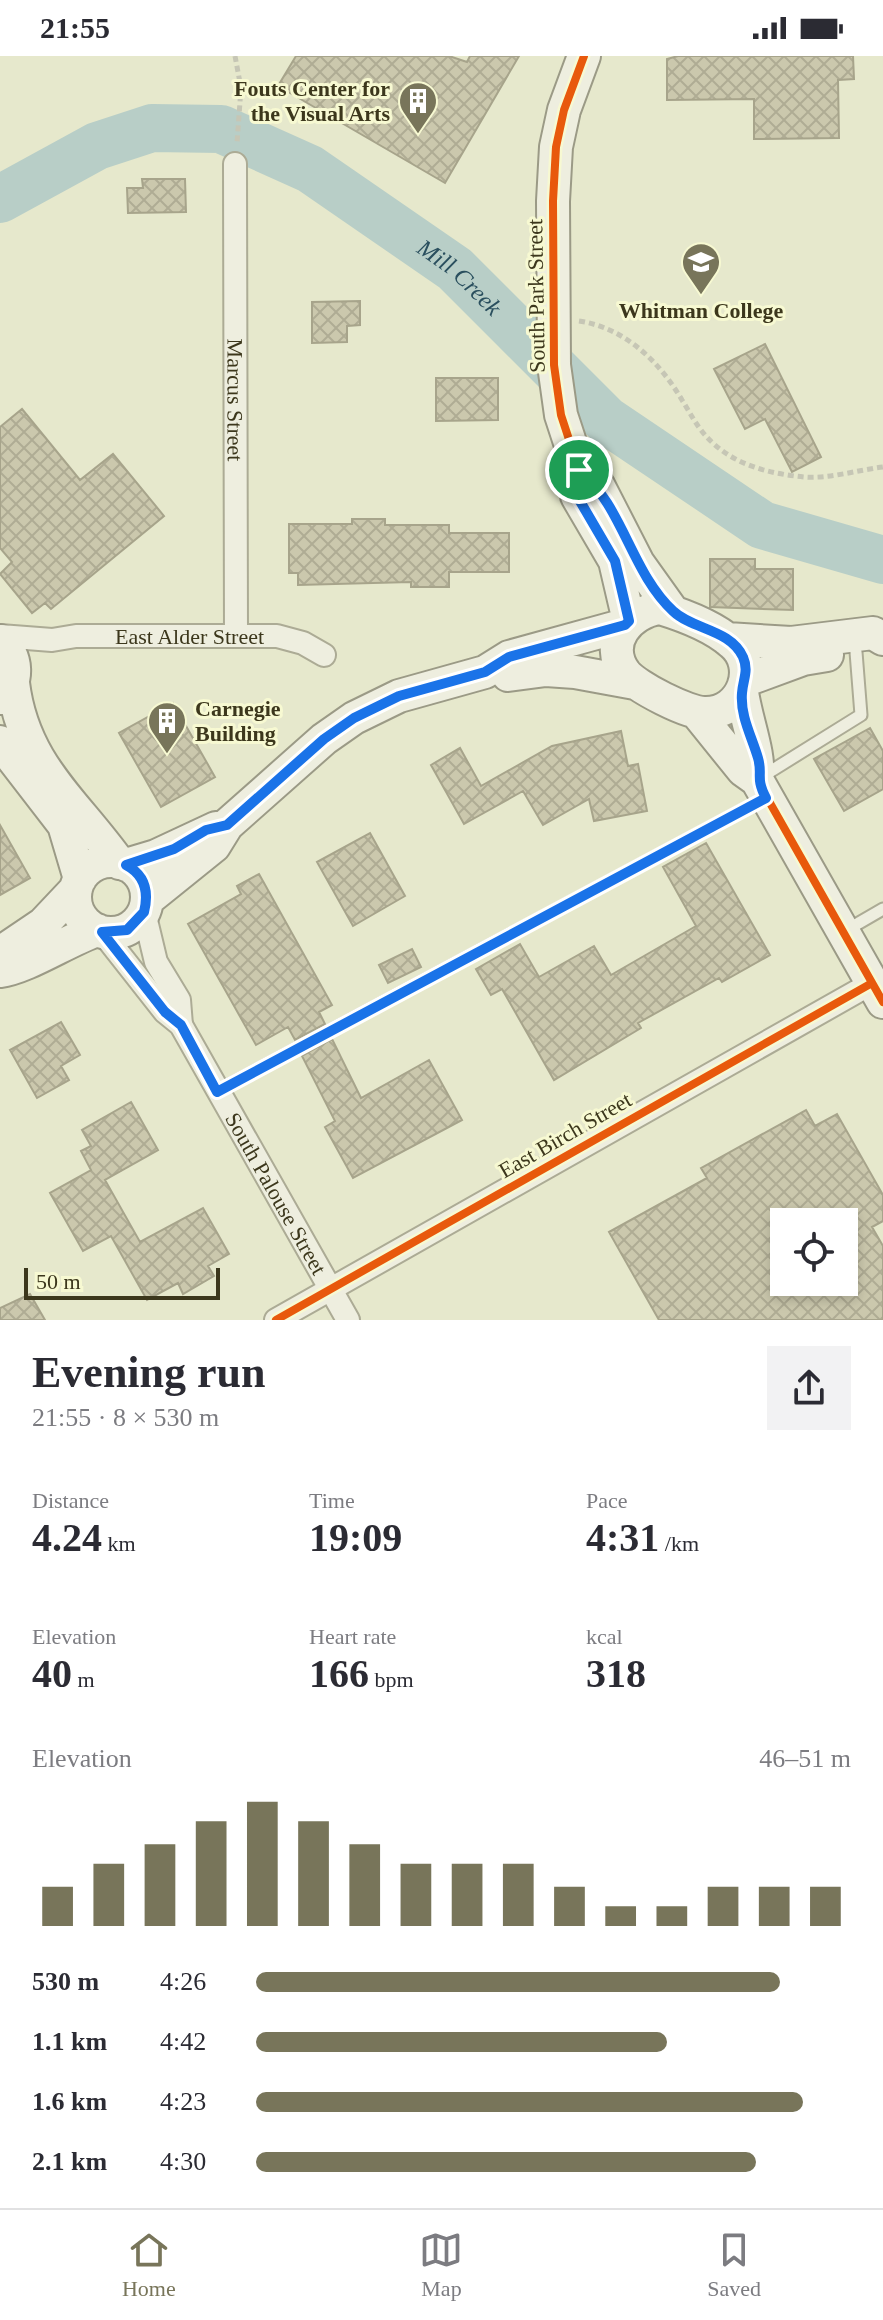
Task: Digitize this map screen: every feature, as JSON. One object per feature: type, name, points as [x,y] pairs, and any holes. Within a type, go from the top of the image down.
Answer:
[{"type":"main road","name":"South Park Street","points":[[584,56],[564,110],[556,147],[554,365],[561,415],[579,470],[577,496],[615,561],[627,623]]},
{"type":"main road","name":"South Park Street","points":[[579,470],[598,485],[638,563],[673,612]]},
{"type":"main road","points":[[0,971],[11,970],[64,942],[100,931],[127,930],[146,906],[214,846],[227,825],[324,739],[354,718],[399,696],[485,672],[509,657],[627,623],[647,610],[673,612],[727,639],[742,654],[746,727],[759,761],[762,789]]},
{"type":"main road","points":[[627,623],[619,636],[619,663],[635,683]]},
{"type":"main road","points":[[697,713],[723,710],[744,686],[803,659],[874,646],[873,633],[791,643],[727,639]]},
{"type":"main road","points":[[0,639],[12,656],[9,684],[35,758],[122,864],[140,876],[146,906]]},
{"type":"main road","points":[[485,672],[513,676],[546,670],[575,672],[635,683],[697,713],[762,789],[877,992]]},
{"type":"main road","points":[[0,742],[64,825],[78,884],[77,911],[83,921],[100,931]]},
{"type":"main road","points":[[0,953],[43,924],[97,864],[122,864],[174,849],[206,830],[227,825]]},
{"type":"street","name":"Marcus Street","points":[[235,164],[236,636]]},
{"type":"street","name":"East Alder Street","points":[[0,639],[277,636],[303,643],[324,655]]},
{"type":"street","points":[[9,684],[52,640]]},
{"type":"street","name":"South Palouse Street","points":[[146,906],[156,962],[179,1000],[181,1025]]},
{"type":"street","name":"South Palouse Street","points":[[100,931],[165,1012],[181,1025],[348,1320]]},
{"type":"street","name":"East Birch Street","points":[[276,1320],[877,992]]},
{"type":"lane","points":[[217,1092],[762,789],[861,715],[874,646]]},
{"type":"lane","points":[[843,932],[883,909]]},
{"type":"path","points":[[235,56],[241,88],[235,164]]},
{"type":"path","points":[[553,317],[590,323],[628,338],[659,367],[695,425],[715,446],[742,463],[808,478],[883,467]]},
{"type":"building","name":"Fouts Center for the Visual Arts","points":[[296,56],[449,56],[467,62],[470,56],[519,56],[445,183],[278,86]]},
{"type":"building","points":[[678,56],[853,56],[854,79],[838,80],[839,138],[754,139],[754,99],[667,100],[667,59]]},
{"type":"building","points":[[142,179],[185,179],[186,212],[128,213],[127,188],[143,188]]},
{"type":"building","points":[[360,301],[360,325],[347,326],[347,342],[312,343],[312,302]]},
{"type":"building","points":[[765,344],[821,457],[792,472],[765,419],[745,429],[714,369]]},
{"type":"building","points":[[436,378],[498,378],[498,420],[436,421]]},
{"type":"building","points":[[22,409],[80,480],[113,454],[164,516],[51,609],[45,603],[32,613],[0,574],[12,562],[0,548],[0,427]]},
{"type":"building","points":[[352,519],[385,519],[385,525],[449,525],[449,533],[509,533],[509,572],[449,572],[449,587],[411,587],[411,582],[298,585],[298,573],[289,573],[289,524],[352,524]]},
{"type":"building","points":[[710,559],[755,559],[755,569],[793,569],[793,610],[710,607]]},
{"type":"building","name":"Carnegie Building","points":[[173,703],[215,777],[161,807],[119,733]]},
{"type":"building","points":[[870,728],[883,751],[883,789],[844,811],[814,759]]},
{"type":"building","points":[[621,731],[628,766],[638,764],[647,811],[594,821],[589,799],[543,825],[523,791],[464,824],[431,765],[460,748],[481,786],[552,746]]},
{"type":"building","points":[[0,825],[30,878],[0,895]]},
{"type":"building","points":[[370,833],[405,896],[353,926],[317,862]]},
{"type":"building","points":[[706,843],[770,955],[722,982],[719,978],[638,1023],[641,1028],[554,1080],[502,989],[491,995],[476,969],[520,944],[539,977],[594,946],[611,975],[696,926],[663,867]]},
{"type":"building","points":[[259,874],[332,1005],[319,1012],[325,1024],[295,1040],[288,1027],[256,1045],[188,924],[241,894],[237,886]]},
{"type":"building","points":[[412,949],[421,967],[388,983],[379,965]]},
{"type":"building","points":[[61,1022],[80,1055],[61,1066],[69,1080],[37,1098],[10,1050]]},
{"type":"building","points":[[332,1039],[361,1098],[429,1060],[462,1120],[353,1178],[325,1127],[335,1121],[302,1056]]},
{"type":"building","points":[[131,1102],[158,1150],[105,1180],[140,1242],[203,1208],[229,1254],[208,1266],[214,1276],[183,1294],[178,1283],[147,1300],[111,1236],[83,1251],[50,1193],[91,1170],[81,1151],[91,1146],[82,1130]]},
{"type":"building","points":[[806,1110],[815,1126],[837,1114],[883,1195],[883,1221],[872,1227],[883,1246],[883,1320],[659,1320],[609,1232],[707,1178],[701,1168]]},
{"type":"building","points":[[30,1294],[45,1320],[0,1320],[0,1308]]},
{"type":"waterway","name":"Mill Creek","points":[[0,199],[97,146],[152,128],[221,129],[310,169],[455,269],[606,420],[762,525],[883,560]]},
{"type":"cycle path","points":[[584,56],[564,110],[556,147],[553,201],[554,365],[561,415],[579,470],[577,496],[615,561],[629,621]]},
{"type":"cycle path","points":[[227,825],[305,754],[356,717],[419,690],[485,672]]},
{"type":"cycle path","points":[[757,780],[883,1002]]},
{"type":"cycle path","points":[[276,1320],[872,983]]},
{"type":"place","name":"Fouts Center for the Visual Arts","points":[[418,135]]},
{"type":"place","name":"Whitman College","points":[[701,296]]},
{"type":"place","name":"Carnegie Building","points":[[167,755]]},
{"type":"route","points":[[579,470],[598,485],[638,563],[673,612],[734,643],[742,654],[746,666],[742,692],[746,727],[759,761],[757,780],[766,798],[217,1092],[181,1025],[165,1012],[102,932],[127,930],[144,912],[147,900],[145,887],[140,876],[126,865],[174,849],[206,830],[227,825],[324,739],[354,718],[399,696],[485,672],[509,657],[625,625],[629,621],[615,561],[577,496],[579,470]]}]
